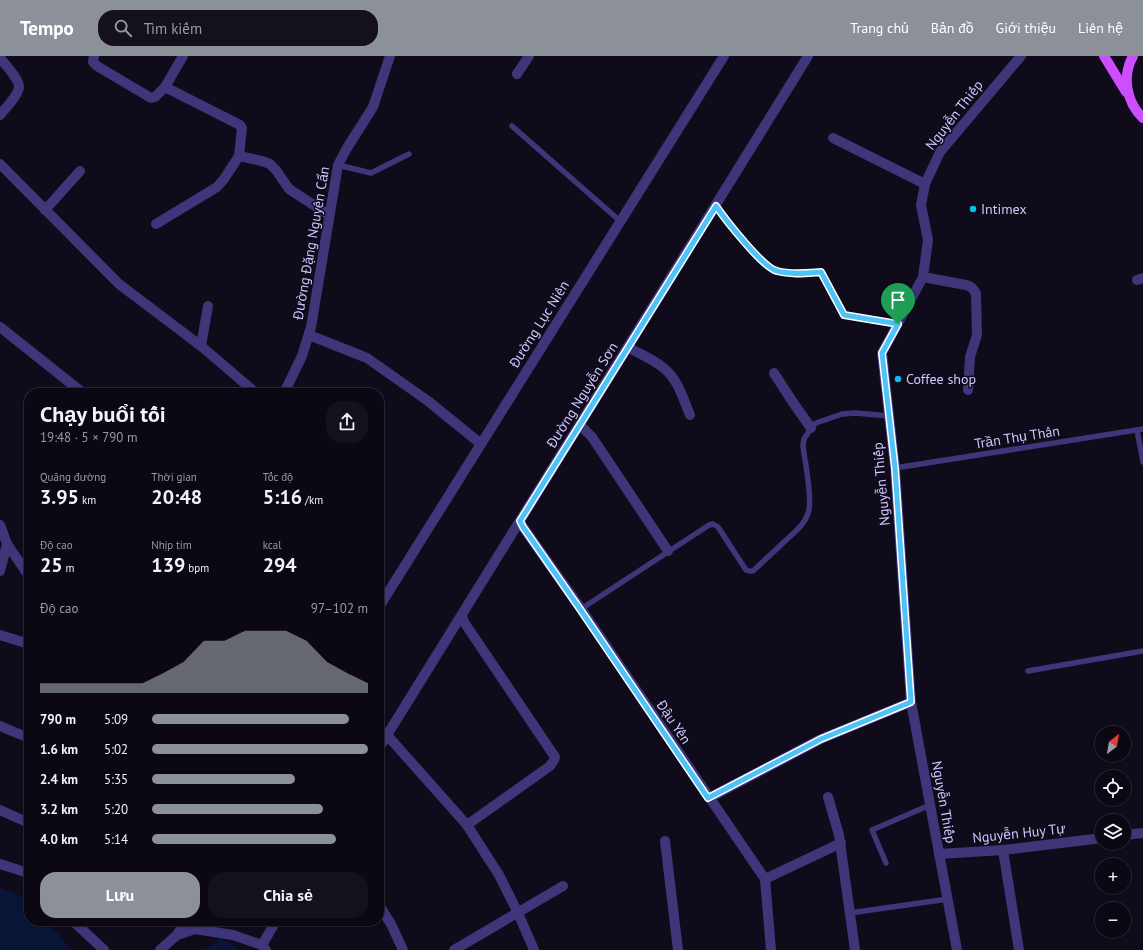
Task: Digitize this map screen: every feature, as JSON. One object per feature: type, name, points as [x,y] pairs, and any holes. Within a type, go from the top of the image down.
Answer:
[{"type":"main road","points":[[1104,56],[1140,115],[1143,126]]},
{"type":"main road","points":[[1129,97],[1126,80],[1129,63],[1132,56]]},
{"type":"street","points":[[94,56],[93,62],[97,66],[152,98],[165,87],[183,56]]},
{"type":"street","name":"Đường Đặng Nguyên Cẩn","points":[[287,388],[296,370],[308,335],[338,165],[372,107],[390,56]]},
{"type":"street","points":[[517,74],[529,56]]},
{"type":"street","name":"Đường Lục Niên","points":[[384,599],[724,56]]},
{"type":"street","name":"Đường Nguyễn Sơn","points":[[384,740],[808,56]]},
{"type":"street","name":"Nguyễn Thiếp","points":[[957,950],[911,702],[895,468],[882,353],[923,277],[928,240],[921,205],[925,184],[940,152],[1021,56]]},
{"type":"street","points":[[0,58],[17,79],[19,85],[17,92],[0,115]]},
{"type":"street","points":[[156,224],[216,187],[224,179],[239,156],[242,128],[240,125],[165,87]]},
{"type":"street","points":[[833,138],[925,184]]},
{"type":"street","points":[[239,156],[270,164],[289,189],[329,215]]},
{"type":"street","points":[[0,164],[119,284],[201,346],[250,388]]},
{"type":"street","points":[[45,210],[80,171]]},
{"type":"street","points":[[923,277],[966,284],[975,291],[977,335],[970,357],[968,390]]},
{"type":"street","points":[[201,346],[208,306]]},
{"type":"street","points":[[0,327],[77,388]]},
{"type":"street","points":[[308,335],[367,358],[428,401],[481,444]]},
{"type":"street","points":[[628,347],[661,366],[669,373],[677,386],[690,415]]},
{"type":"street","points":[[774,373],[811,428]]},
{"type":"street","points":[[578,428],[582,427],[592,437],[668,551]]},
{"type":"street","name":"Đậu Yên","points":[[520,521],[708,798],[765,879]]},
{"type":"street","points":[[0,526],[7,544],[24,569]]},
{"type":"street","points":[[0,571],[7,544]]},
{"type":"street","points":[[462,615],[464,622],[555,757],[550,766],[467,825]]},
{"type":"street","points":[[0,635],[24,642]]},
{"type":"street","points":[[708,798],[821,739],[911,702]]},
{"type":"street","points":[[0,726],[24,736]]},
{"type":"street","points":[[387,735],[467,825],[499,876],[518,913],[534,950]]},
{"type":"street","points":[[828,796],[841,844],[855,950]]},
{"type":"street","points":[[0,810],[24,821]]},
{"type":"street","points":[[1131,835],[1143,833]]},
{"type":"street","name":"Nguyễn Huy Tự","points":[[939,854],[1003,850],[1095,839]]},
{"type":"street","points":[[665,841],[678,950]]},
{"type":"street","points":[[771,950],[765,879],[841,844]]},
{"type":"street","points":[[1003,850],[1019,950]]},
{"type":"street","points":[[0,864],[24,872]]},
{"type":"street","points":[[454,950],[563,886]]},
{"type":"street","points":[[384,912],[403,950]]},
{"type":"street","points":[[78,926],[104,950]]},
{"type":"street","points":[[160,950],[177,935],[182,926]]},
{"type":"street","points":[[177,935],[195,929],[233,935],[264,948],[274,926]]},
{"type":"lane","points":[[512,126],[620,221]]},
{"type":"lane","points":[[338,165],[371,173],[409,154]]},
{"type":"lane","points":[[716,206],[758,257],[776,271],[798,273],[821,272],[844,315],[898,324]]},
{"type":"lane","points":[[580,609],[668,551],[709,525],[713,524],[718,527],[746,570],[749,572],[753,571],[803,524],[807,516],[810,500],[803,446],[804,439],[811,428],[816,423],[849,413],[889,416]]},
{"type":"lane","points":[[1140,429],[1143,462]]},
{"type":"lane","name":"Trần Thụ Thân","points":[[895,468],[1140,429]]},
{"type":"lane","points":[[1028,671],[1143,651]]},
{"type":"lane","points":[[886,863],[872,830],[930,805]]},
{"type":"lane","points":[[850,913],[948,899]]},
{"type":"water","points":[[0,888],[24,897],[24,926],[52,926],[66,945],[72,950],[0,950]]},
{"type":"water","points":[[220,938],[241,950],[199,950],[213,945]]},
{"type":"place","name":"Intimex","points":[[973,209]]},
{"type":"place","name":"Coffee shop","points":[[898,379]]},
{"type":"route","points":[[716,206],[758,257],[776,271],[798,273],[821,272],[844,315],[898,324],[882,353],[895,468],[911,702],[821,739],[708,798],[520,521],[716,206]]}]
